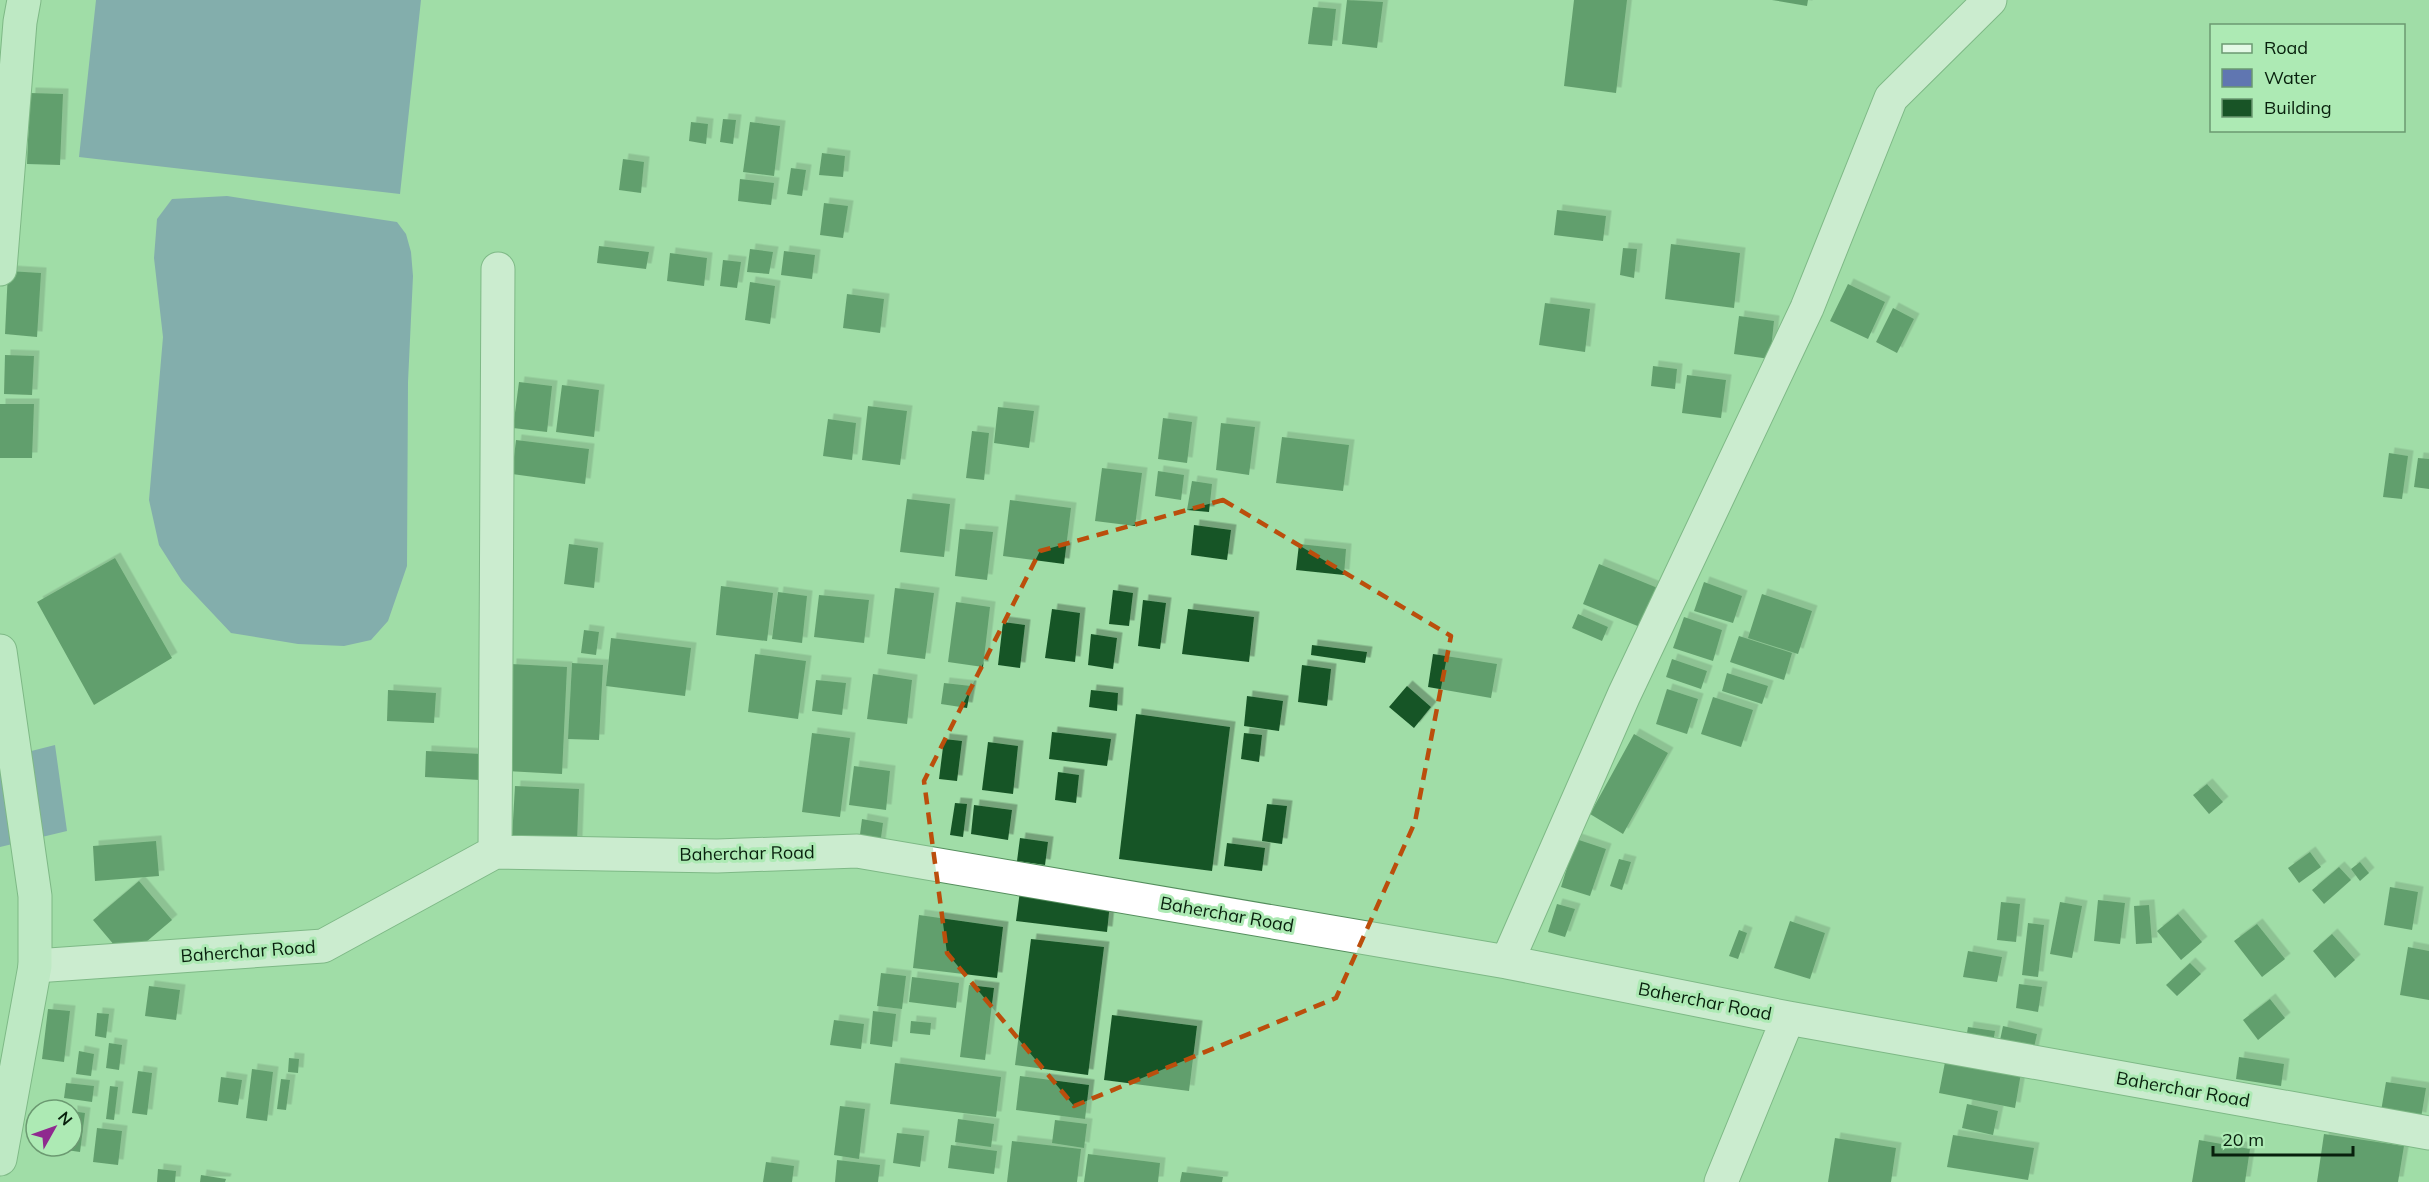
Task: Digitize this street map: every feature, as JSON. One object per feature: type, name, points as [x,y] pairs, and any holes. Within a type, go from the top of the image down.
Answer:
[{"type":"main road","points":[[0,269],[15,14]]},
{"type":"main road","points":[[0,1159],[35,966],[35,896],[1,663]]},
{"type":"street","points":[[1507,962],[1624,695],[1807,308],[1891,98],[1990,0]]},
{"type":"street","points":[[495,852],[498,269]]},
{"type":"street","name":"Baherchar Road","points":[[35,966],[323,946],[495,852],[717,856],[856,851],[1507,962],[1788,1018],[2429,1133]]},
{"type":"street","points":[[1720,1182],[1788,1018]]},
{"type":"highlighted area","points":[[1223,500],[1451,636],[1415,822],[1336,998],[1074,1106],[947,953],[924,781],[1040,551]]},
{"type":"water","points":[[96,0],[421,0],[400,194],[79,157]]},
{"type":"water","points":[[227,196],[397,222],[406,234],[411,252],[413,276],[408,382],[407,566],[388,621],[371,640],[344,646],[298,644],[231,633],[182,581],[159,545],[149,500],[163,337],[154,258],[157,219],[172,199]]},
{"type":"water","points":[[55,745],[67,831],[0,847],[0,759]]},
{"type":"building","points":[[1347,0],[1383,2],[1377,48],[1342,44]]},
{"type":"building","points":[[1574,0],[1627,0],[1616,93],[1564,86]]},
{"type":"building","points":[[1772,0],[1808,0],[1807,6]]},
{"type":"building","points":[[1313,7],[1336,9],[1332,46],[1308,44]]},
{"type":"building","points":[[30,93],[63,94],[60,165],[27,164]]},
{"type":"building","points":[[723,119],[736,120],[733,144],[720,142]]},
{"type":"building","points":[[691,122],[708,124],[706,144],[689,141]]},
{"type":"building","points":[[750,122],[780,126],[774,176],[743,172]]},
{"type":"building","points":[[822,153],[845,156],[843,177],[819,175]]},
{"type":"building","points":[[623,159],[644,162],[641,193],[619,190]]},
{"type":"building","points":[[791,168],[806,170],[802,196],[787,194]]},
{"type":"building","points":[[740,179],[774,183],[771,205],[738,201]]},
{"type":"building","points":[[824,203],[848,206],[843,238],[820,235]]},
{"type":"building","points":[[1557,210],[1606,216],[1603,241],[1554,235]]},
{"type":"building","points":[[1671,244],[1740,253],[1734,308],[1665,299]]},
{"type":"building","points":[[599,246],[649,252],[646,269],[597,263]]},
{"type":"building","points":[[1623,248],[1637,249],[1634,278],[1620,275]]},
{"type":"building","points":[[750,249],[773,252],[769,274],[747,272]]},
{"type":"building","points":[[784,251],[815,255],[812,279],[781,275]]},
{"type":"building","points":[[670,253],[707,258],[704,286],[667,281]]},
{"type":"building","points":[[723,260],[741,262],[737,288],[720,286]]},
{"type":"building","points":[[8,271],[41,273],[37,337],[5,334]]},
{"type":"building","points":[[750,282],[775,286],[770,324],[745,320]]},
{"type":"building","points":[[1848,284],[1885,302],[1868,339],[1830,321]]},
{"type":"building","points":[[847,294],[884,299],[880,333],[843,328]]},
{"type":"building","points":[[1545,303],[1590,309],[1585,352],[1539,345]]},
{"type":"building","points":[[1893,308],[1914,319],[1897,353],[1876,342]]},
{"type":"building","points":[[1739,316],[1774,321],[1770,359],[1734,354]]},
{"type":"building","points":[[5,355],[34,356],[32,395],[4,394]]},
{"type":"building","points":[[1653,366],[1677,369],[1675,389],[1651,386]]},
{"type":"building","points":[[1687,375],[1726,380],[1721,418],[1682,413]]},
{"type":"building","points":[[519,382],[552,386],[547,432],[513,428]]},
{"type":"building","points":[[562,385],[599,390],[594,437],[556,432]]},
{"type":"building","points":[[0,404],[34,404],[32,458],[0,458]]},
{"type":"building","points":[[868,406],[907,411],[900,465],[862,460]]},
{"type":"building","points":[[998,407],[1034,411],[1029,448],[994,443]]},
{"type":"building","points":[[1163,418],[1192,422],[1187,463],[1158,459]]},
{"type":"building","points":[[828,419],[856,423],[852,460],[823,456]]},
{"type":"building","points":[[1221,423],[1255,427],[1249,475],[1216,470]]},
{"type":"building","points":[[972,431],[989,433],[984,480],[966,478]]},
{"type":"building","points":[[1282,437],[1349,445],[1343,491],[1276,483]]},
{"type":"building","points":[[516,440],[589,449],[585,484],[512,474]]},
{"type":"building","points":[[2389,453],[2408,456],[2402,499],[2383,497]]},
{"type":"building","points":[[2418,458],[2429,459],[2429,489],[2414,487]]},
{"type":"building","points":[[1102,468],[1142,473],[1135,526],[1095,521]]},
{"type":"building","points":[[1158,471],[1184,475],[1181,500],[1155,496]]},
{"type":"building","points":[[1192,481],[1212,484],[1209,512],[1187,510]]},
{"type":"building","points":[[907,499],[950,504],[944,557],[900,552]]},
{"type":"building","points":[[1010,500],[1071,508],[1064,564],[1003,556]]},
{"type":"building","points":[[1194,525],[1231,530],[1227,560],[1191,555]]},
{"type":"building","points":[[960,529],[993,532],[987,580],[955,576]]},
{"type":"building","points":[[569,544],[598,548],[594,588],[564,584]]},
{"type":"building","points":[[1299,544],[1346,549],[1344,575],[1296,570]]},
{"type":"building","points":[[115,558],[172,658],[94,705],[37,602]]},
{"type":"building","points":[[1599,564],[1665,591],[1650,631],[1583,604]]},
{"type":"building","points":[[1704,582],[1742,596],[1733,623],[1694,611]]},
{"type":"building","points":[[721,586],[773,593],[767,641],[716,635]]},
{"type":"building","points":[[895,588],[934,593],[925,659],[887,654]]},
{"type":"building","points":[[1113,590],[1133,593],[1129,626],[1109,624]]},
{"type":"building","points":[[778,592],[807,596],[802,643],[772,639]]},
{"type":"building","points":[[1762,594],[1812,611],[1798,654],[1748,638]]},
{"type":"building","points":[[819,595],[869,600],[864,643],[814,637]]},
{"type":"building","points":[[1143,600],[1166,603],[1160,649],[1138,646]]},
{"type":"building","points":[[956,602],[990,607],[983,667],[948,662]]},
{"type":"building","points":[[1052,609],[1080,613],[1075,662],[1045,658]]},
{"type":"building","points":[[1188,609],[1254,617],[1249,662],[1182,654]]},
{"type":"building","points":[[1578,614],[1608,627],[1602,641],[1572,628]]},
{"type":"building","points":[[1684,617],[1722,630],[1713,661],[1673,648]]},
{"type":"building","points":[[1003,622],[1025,625],[1020,668],[998,665]]},
{"type":"building","points":[[584,630],[599,632],[596,655],[581,653]]},
{"type":"building","points":[[1091,634],[1117,638],[1113,669],[1088,665]]},
{"type":"building","points":[[1739,636],[1792,653],[1784,680],[1730,662]]},
{"type":"building","points":[[611,638],[691,648],[685,696],[606,686]]},
{"type":"building","points":[[1312,645],[1367,652],[1365,663],[1311,655]]},
{"type":"building","points":[[755,654],[806,661],[798,719],[748,712]]},
{"type":"building","points":[[1433,654],[1497,664],[1491,698],[1428,687]]},
{"type":"building","points":[[1672,659],[1707,671],[1701,689],[1666,677]]},
{"type":"building","points":[[572,663],[603,665],[599,740],[568,739]]},
{"type":"building","points":[[511,664],[567,667],[562,774],[506,771]]},
{"type":"building","points":[[1302,665],[1331,669],[1327,706],[1298,702]]},
{"type":"building","points":[[1727,673],[1768,686],[1762,704],[1722,691]]},
{"type":"building","points":[[873,674],[912,680],[907,724],[867,719]]},
{"type":"building","points":[[816,680],[846,683],[842,715],[812,711]]},
{"type":"building","points":[[944,683],[971,686],[967,708],[941,704]]},
{"type":"building","points":[[1407,686],[1431,707],[1414,728],[1389,707]]},
{"type":"building","points":[[1667,689],[1698,699],[1687,734],[1656,724]]},
{"type":"building","points":[[388,690],[436,693],[434,723],[387,721]]},
{"type":"building","points":[[1091,690],[1118,693],[1117,711],[1089,707]]},
{"type":"building","points":[[1247,696],[1283,701],[1279,731],[1244,726]]},
{"type":"building","points":[[1713,697],[1753,710],[1741,747],[1701,734]]},
{"type":"building","points":[[1136,714],[1230,727],[1212,871],[1119,859]]},
{"type":"building","points":[[1052,732],[1111,739],[1107,766],[1049,759]]},
{"type":"building","points":[[812,733],[850,738],[840,817],[802,812]]},
{"type":"building","points":[[1244,733],[1262,735],[1259,762],[1241,759]]},
{"type":"building","points":[[1634,734],[1668,753],[1623,834],[1590,814]]},
{"type":"building","points":[[944,739],[962,741],[957,781],[939,779]]},
{"type":"building","points":[[988,742],[1018,746],[1013,794],[982,790]]},
{"type":"building","points":[[426,751],[481,754],[480,780],[425,777]]},
{"type":"building","points":[[854,766],[890,771],[886,810],[849,805]]},
{"type":"building","points":[[1058,772],[1079,775],[1076,803],[1055,800]]},
{"type":"building","points":[[2207,784],[2223,802],[2209,814],[2193,795]]},
{"type":"building","points":[[515,786],[579,789],[577,842],[512,838]]},
{"type":"building","points":[[955,803],[967,804],[963,837],[950,835]]},
{"type":"building","points":[[1267,804],[1287,806],[1282,844],[1262,841]]},
{"type":"building","points":[[974,805],[1012,810],[1008,840],[971,834]]},
{"type":"building","points":[[862,819],[883,823],[880,845],[859,842]]},
{"type":"building","points":[[1020,838],[1048,842],[1045,865],[1017,861]]},
{"type":"building","points":[[1576,839],[1606,849],[1590,896],[1561,887]]},
{"type":"building","points":[[156,841],[159,876],[95,881],[93,846]]},
{"type":"building","points":[[1227,843],[1265,848],[1262,871],[1224,866]]},
{"type":"building","points":[[2310,852],[2321,867],[2299,883],[2288,868]]},
{"type":"building","points":[[1619,859],[1631,862],[1622,890],[1610,886]]},
{"type":"building","points":[[2360,862],[2369,873],[2360,881],[2351,869]]},
{"type":"building","points":[[2339,867],[2351,880],[2324,904],[2312,890]]},
{"type":"building","points":[[139,881],[172,920],[126,959],[93,920]]},
{"type":"building","points":[[2390,887],[2418,892],[2412,930],[2384,925]]},
{"type":"building","points":[[1020,891],[1110,903],[1107,932],[1016,921]]},
{"type":"building","points":[[2098,900],[2125,903],[2120,944],[2094,941]]},
{"type":"building","points":[[2001,902],[2020,904],[2016,942],[1997,940]]},
{"type":"building","points":[[2060,902],[2082,906],[2072,958],[2050,954]]},
{"type":"building","points":[[1557,904],[1575,909],[1565,937],[1548,932]]},
{"type":"building","points":[[2149,905],[2152,943],[2136,944],[2134,906]]},
{"type":"building","points":[[2178,914],[2202,942],[2181,960],[2157,931]]},
{"type":"building","points":[[919,915],[1003,927],[997,978],[913,968]]},
{"type":"building","points":[[1790,921],[1825,933],[1810,979],[1774,968]]},
{"type":"building","points":[[2028,923],[2044,925],[2038,977],[2022,975]]},
{"type":"building","points":[[2257,924],[2285,959],[2262,977],[2234,941]]},
{"type":"building","points":[[1739,930],[1747,933],[1738,959],[1729,956]]},
{"type":"building","points":[[2332,934],[2355,960],[2335,978],[2313,951]]},
{"type":"building","points":[[1031,939],[1104,947],[1088,1075],[1015,1065]]},
{"type":"building","points":[[2408,947],[2429,951],[2429,1000],[2400,995]]},
{"type":"building","points":[[1968,951],[2002,957],[1997,982],[1963,977]]},
{"type":"building","points":[[2190,963],[2201,974],[2177,996],[2166,985]]},
{"type":"building","points":[[881,973],[906,976],[902,1009],[877,1006]]},
{"type":"building","points":[[912,977],[959,983],[956,1008],[909,1002]]},
{"type":"building","points":[[2019,984],[2042,987],[2038,1012],[2016,1008]]},
{"type":"building","points":[[969,985],[994,988],[985,1060],[960,1057]]},
{"type":"building","points":[[149,986],[180,990],[176,1020],[145,1016]]},
{"type":"building","points":[[2270,999],[2285,1018],[2258,1040],[2243,1020]]},
{"type":"building","points":[[48,1009],[70,1011],[64,1062],[42,1059]]},
{"type":"building","points":[[873,1011],[896,1014],[892,1047],[870,1044]]},
{"type":"building","points":[[97,1013],[109,1014],[106,1038],[95,1036]]},
{"type":"building","points":[[1112,1015],[1197,1026],[1189,1091],[1104,1080]]},
{"type":"building","points":[[834,1020],[864,1024],[861,1049],[830,1045]]},
{"type":"building","points":[[911,1021],[931,1023],[930,1035],[910,1033]]},
{"type":"building","points":[[2003,1026],[2037,1034],[2033,1052],[1999,1045]]},
{"type":"building","points":[[1968,1027],[1995,1031],[1993,1043],[1966,1039]]},
{"type":"building","points":[[109,1043],[122,1045],[119,1070],[106,1068]]},
{"type":"building","points":[[79,1051],[94,1054],[91,1076],[76,1074]]},
{"type":"building","points":[[1947,1052],[2022,1067],[2015,1108],[1939,1093]]},
{"type":"building","points":[[2239,1057],[2284,1064],[2281,1086],[2236,1079]]},
{"type":"building","points":[[289,1058],[299,1059],[298,1073],[288,1072]]},
{"type":"building","points":[[895,1063],[1001,1077],[996,1117],[890,1104]]},
{"type":"building","points":[[252,1069],[273,1072],[267,1121],[246,1118]]},
{"type":"building","points":[[138,1071],[152,1073],[147,1115],[132,1113]]},
{"type":"building","points":[[1020,1076],[1089,1085],[1085,1119],[1016,1110]]},
{"type":"building","points":[[221,1077],[242,1080],[238,1105],[218,1102]]},
{"type":"building","points":[[281,1079],[290,1080],[286,1110],[277,1109]]},
{"type":"building","points":[[2386,1082],[2426,1088],[2421,1118],[2381,1111]]},
{"type":"building","points":[[66,1083],[94,1086],[92,1102],[84,1101],[84,1098],[64,1098]]},
{"type":"building","points":[[110,1086],[118,1087],[114,1120],[106,1119]]},
{"type":"building","points":[[1967,1104],[1998,1111],[1993,1135],[1962,1128]]},
{"type":"building","points":[[840,1106],[865,1109],[859,1159],[834,1155]]},
{"type":"building","points":[[958,1119],[994,1124],[991,1147],[955,1142]]},
{"type":"building","points":[[1055,1120],[1087,1124],[1084,1148],[1052,1143]]},
{"type":"building","points":[[97,1128],[122,1131],[118,1165],[93,1162]]},
{"type":"building","points":[[897,1133],[924,1136],[920,1167],[893,1163]]},
{"type":"building","points":[[2324,1134],[2404,1146],[2398,1182],[2317,1182]]},
{"type":"building","points":[[1953,1135],[2034,1148],[2028,1180],[1947,1167]]},
{"type":"building","points":[[1835,1138],[1896,1148],[1891,1182],[1828,1182]]},
{"type":"building","points":[[2199,1140],[2250,1149],[2245,1182],[2192,1182]]},
{"type":"building","points":[[1012,1141],[1081,1149],[1077,1182],[1007,1182]]},
{"type":"building","points":[[951,1145],[997,1151],[994,1174],[948,1168]]},
{"type":"building","points":[[1088,1154],[1160,1163],[1158,1182],[1084,1182]]},
{"type":"building","points":[[837,1160],[880,1165],[878,1182],[835,1182]]},
{"type":"building","points":[[766,1162],[794,1166],[792,1182],[763,1182]]},
{"type":"building","points":[[158,1169],[176,1171],[175,1182],[157,1182]]},
{"type":"building","points":[[1182,1172],[1223,1177],[1222,1182],[1180,1182]]},
{"type":"building","points":[[201,1175],[226,1179],[225,1182],[200,1182]]}]
